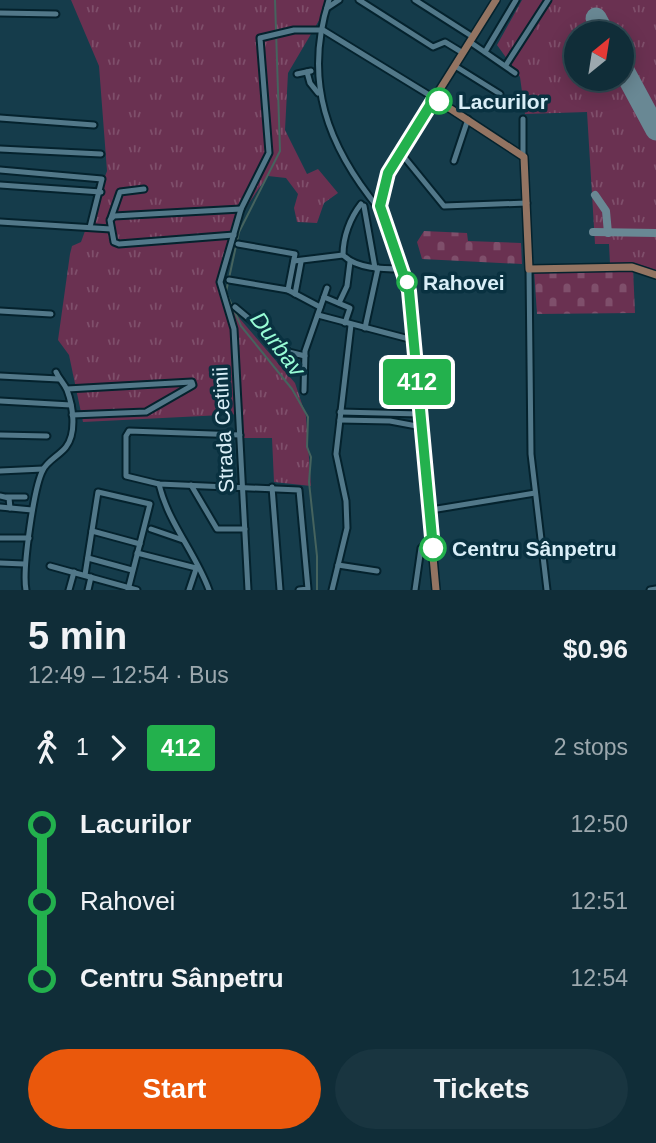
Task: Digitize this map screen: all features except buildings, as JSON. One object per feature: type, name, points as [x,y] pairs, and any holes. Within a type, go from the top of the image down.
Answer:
[{"type":"main road","points":[[436,590],[431,510],[404,269],[378,207],[385,180],[400,152],[496,0]]},
{"type":"main road","points":[[434,99],[523,155],[529,269],[632,267],[656,275]]},
{"type":"street","points":[[329,0],[317,71],[320,94],[329,129],[367,194],[378,207]]},
{"type":"street","points":[[327,8],[339,0]]},
{"type":"street","points":[[359,0],[433,47],[445,42],[463,53]]},
{"type":"street","points":[[415,0],[515,73]]},
{"type":"street","points":[[485,52],[516,0]]},
{"type":"street","points":[[506,65],[548,0]]},
{"type":"street","points":[[0,13],[56,14]]},
{"type":"street","points":[[323,30],[434,99]]},
{"type":"street","name":"Strada Cetinii","points":[[248,590],[234,329],[220,282],[241,209],[269,153],[261,36],[323,30]]},
{"type":"street","points":[[455,66],[500,94]]},
{"type":"street","points":[[297,74],[317,71]]},
{"type":"street","points":[[307,72],[310,83],[320,94]]},
{"type":"street","points":[[309,95],[320,94]]},
{"type":"street","points":[[0,118],[94,125]]},
{"type":"street","points":[[454,161],[468,119]]},
{"type":"street","points":[[523,119],[523,155]]},
{"type":"street","points":[[0,149],[101,154]]},
{"type":"street","points":[[400,152],[444,206],[527,203]]},
{"type":"street","points":[[0,170],[98,177],[104,182],[90,227]]},
{"type":"street","points":[[0,185],[101,192]]},
{"type":"street","points":[[144,190],[120,192],[111,218],[114,242],[119,244],[234,235]]},
{"type":"street","points":[[365,328],[376,268],[361,197],[367,194]]},
{"type":"street","points":[[343,255],[345,236],[353,213],[362,205],[378,207]]},
{"type":"street","points":[[111,218],[241,209]]},
{"type":"street","points":[[0,222],[111,229]]},
{"type":"street","points":[[238,244],[293,253],[297,262],[295,293]]},
{"type":"street","points":[[297,262],[343,255]]},
{"type":"street","points":[[343,255],[350,262],[376,268],[404,269]]},
{"type":"street","points":[[288,290],[297,262]]},
{"type":"street","points":[[339,303],[349,280],[350,262]]},
{"type":"street","points":[[529,269],[533,393],[531,447],[547,590]]},
{"type":"street","points":[[229,280],[288,290],[320,307]]},
{"type":"street","points":[[304,391],[305,356],[327,288]]},
{"type":"street","points":[[324,297],[350,307],[335,454],[347,519],[332,590]]},
{"type":"street","points":[[235,307],[289,352],[305,356]]},
{"type":"street","points":[[0,311],[51,314]]},
{"type":"street","points":[[318,315],[365,328],[410,336]]},
{"type":"street","points":[[26,590],[24,564],[27,540],[43,469],[68,445],[71,405],[67,389],[56,372]]},
{"type":"street","points":[[0,376],[59,379]]},
{"type":"street","points":[[67,389],[192,382],[193,385],[146,412],[72,415]]},
{"type":"street","points":[[0,401],[71,405]]},
{"type":"street","points":[[340,412],[420,414]]},
{"type":"street","points":[[340,420],[390,421],[422,427]]},
{"type":"street","points":[[240,435],[129,431],[126,436],[126,476],[159,484],[296,488],[301,493],[308,589],[299,590]]},
{"type":"street","points":[[0,435],[47,436]]},
{"type":"street","points":[[0,471],[43,469]]},
{"type":"street","points":[[159,484],[166,510],[209,590]]},
{"type":"street","name":"Strada Cetinii","points":[[191,485],[216,529],[245,529]]},
{"type":"street","points":[[272,487],[280,590]]},
{"type":"street","points":[[88,590],[88,558],[97,492],[150,504],[128,589]]},
{"type":"street","points":[[431,510],[535,493]]},
{"type":"street","points":[[10,508],[4,496],[24,497]]},
{"type":"street","points":[[0,508],[32,510]]},
{"type":"street","points":[[151,529],[183,540]]},
{"type":"street","points":[[92,531],[140,544]]},
{"type":"street","points":[[0,538],[27,540]]},
{"type":"street","points":[[415,590],[421,548],[432,538]]},
{"type":"street","points":[[137,553],[197,566]]},
{"type":"street","points":[[88,558],[132,570]]},
{"type":"street","points":[[0,563],[24,564]]},
{"type":"street","points":[[338,565],[377,571]]},
{"type":"street","points":[[50,566],[138,590]]},
{"type":"street","points":[[190,590],[197,566]]},
{"type":"street","points":[[69,590],[74,572]]},
{"type":"street","points":[[108,590],[111,582]]},
{"type":"street","points":[[650,590],[656,589]]},
{"type":"green space","points":[[71,0],[331,0],[288,73],[285,130],[307,174],[318,169],[338,193],[324,203],[317,223],[297,222],[294,208],[298,194],[286,178],[268,176],[249,202],[232,233],[221,266],[220,282],[222,298],[295,383],[306,416],[311,486],[274,482],[272,438],[244,438],[242,414],[83,422],[69,355],[58,340],[72,246],[81,242],[107,171],[99,66]]},
{"type":"green space","points":[[522,0],[656,0],[656,270],[634,263],[610,264],[609,244],[595,244],[587,112],[525,114],[520,77],[497,45]]},
{"type":"green space","points":[[424,231],[467,233],[468,241],[521,243],[522,264],[422,259],[417,242]]},
{"type":"green space","points":[[633,268],[635,313],[537,314],[534,270]]},
{"type":"waterway","name":"Durbav","points":[[275,0],[280,151],[239,232],[226,292],[241,326],[292,389],[308,417],[307,447],[311,457],[309,482],[317,556],[317,590]]},
{"type":"taxiway","points":[[595,195],[606,211],[608,233]]},
{"type":"taxiway","points":[[593,232],[656,233]]},
{"type":"runway","points":[[634,89],[656,130]]},
{"type":"bus line","name":"412","points":[[433,548],[409,291],[404,269],[380,206],[388,173],[434,99],[439,101]]},
{"type":"place","name":"Lacurilor","points":[[439,101]]},
{"type":"place","name":"Rahovei","points":[[407,282]]},
{"type":"place","name":"Centru Sânpetru","points":[[433,548]]}]
